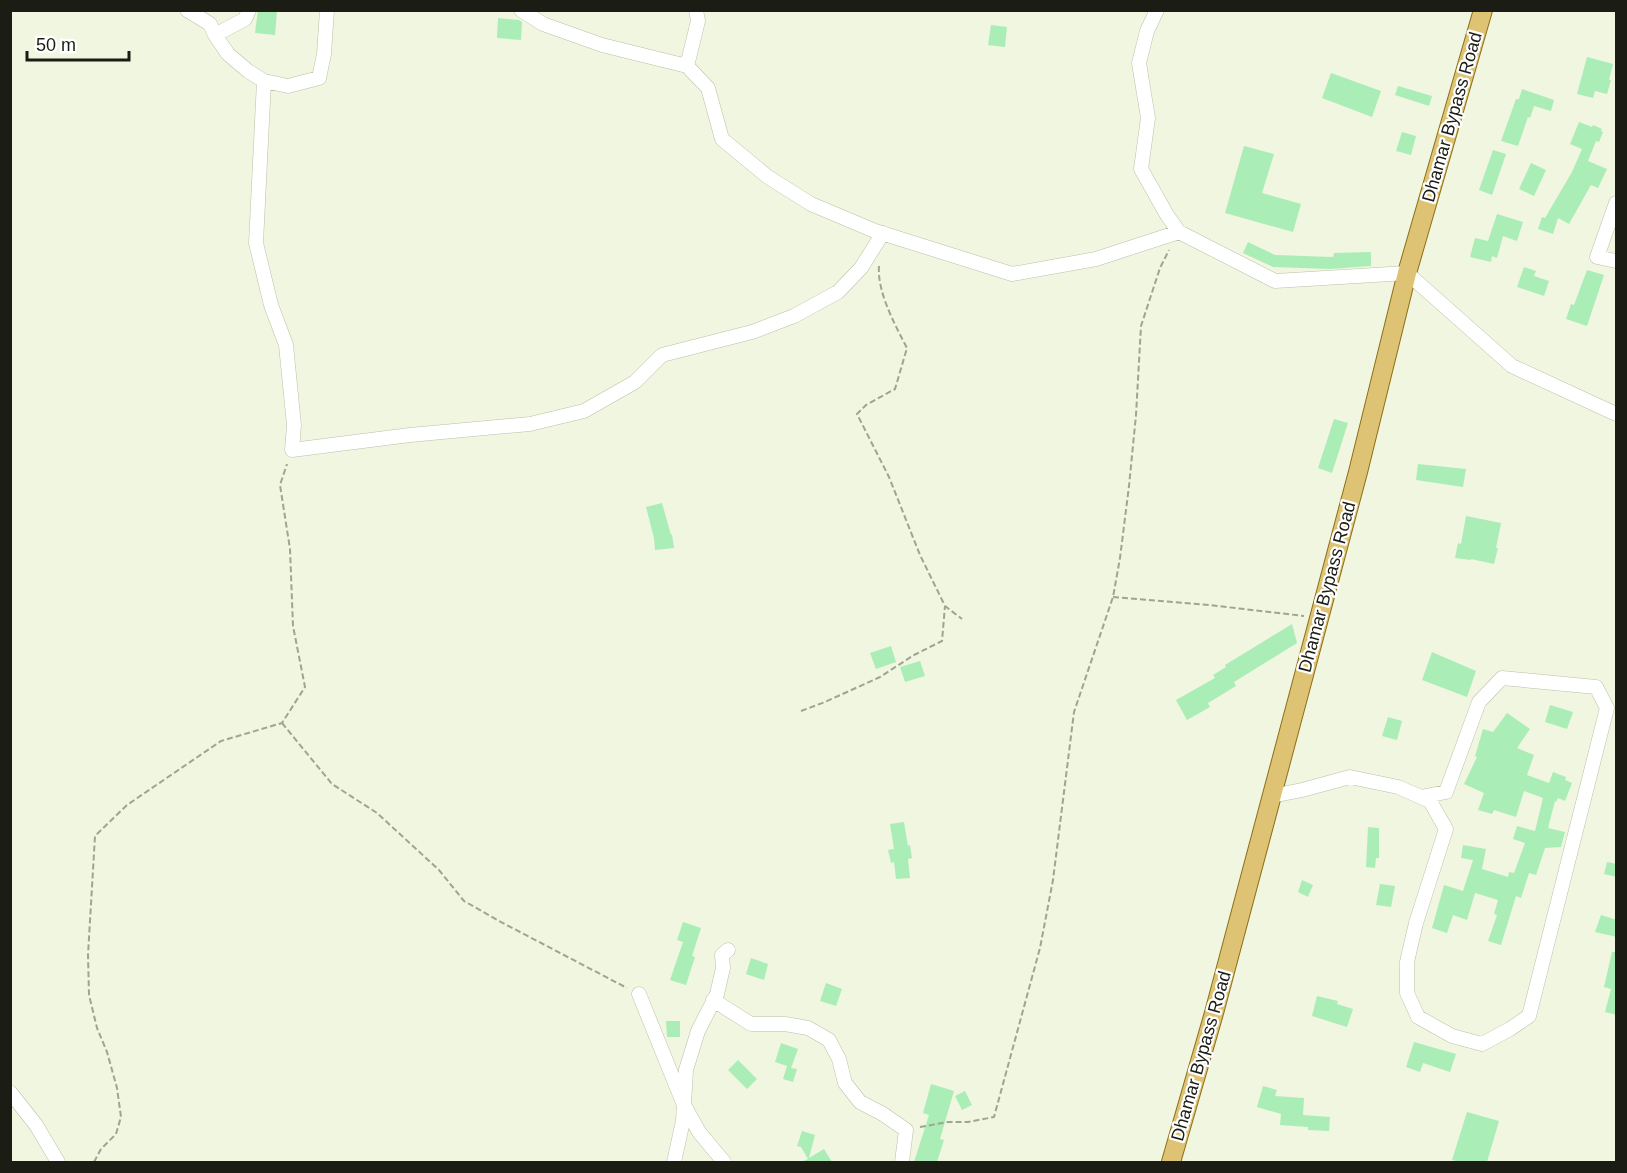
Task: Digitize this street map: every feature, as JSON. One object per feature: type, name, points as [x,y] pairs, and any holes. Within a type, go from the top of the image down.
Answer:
[{"type":"main road","name":"Dhamar Bypass Road","points":[[1171,1162],[1214,1013],[1272,796],[1358,472],[1407,273],[1483,10]]},
{"type":"street","points":[[187,10],[210,24],[228,54],[248,71],[264,81],[288,86],[319,78],[324,54],[327,10]]},
{"type":"street","points":[[215,35],[245,18],[249,10]]},
{"type":"street","points":[[521,10],[543,24],[602,45],[687,66],[708,88],[722,139],[768,177],[811,204],[883,233],[1012,273],[1096,259],[1179,232]]},
{"type":"street","points":[[687,66],[698,21],[696,10]]},
{"type":"street","points":[[1157,10],[1147,31],[1139,63],[1148,118],[1141,169],[1179,232],[1275,281],[1407,273],[1512,366],[1617,414]]},
{"type":"street","points":[[264,81],[256,243],[271,305],[286,345],[294,425],[292,450],[410,435],[530,424],[584,411],[635,382],[662,356],[752,332],[794,316],[838,292],[861,268],[883,233]]},
{"type":"street","points":[[1617,203],[1597,257],[1617,261]]},
{"type":"street","points":[[1272,796],[1350,777],[1398,787],[1430,801],[1446,829],[1416,923],[1407,962],[1407,993],[1418,1017],[1452,1036],[1482,1044],[1529,1016],[1607,708],[1596,687],[1502,678],[1479,702],[1446,792],[1421,797]]},
{"type":"street","points":[[674,1162],[683,1121],[686,1070],[698,1031],[717,994],[723,968],[722,955],[728,950]]},
{"type":"street","points":[[639,994],[684,1104],[699,1132],[724,1162]]},
{"type":"street","points":[[714,1000],[751,1024],[785,1024],[808,1029],[829,1040],[839,1059],[845,1083],[860,1102],[906,1130],[902,1162]]},
{"type":"street","points":[[10,1092],[36,1125],[58,1162]]},
{"type":"path","points":[[906,1130],[994,1117],[1040,948],[1053,880],[1074,711],[1113,597],[1129,486],[1141,326],[1160,268],[1179,232]]},
{"type":"path","points":[[879,266],[878,277],[892,318],[907,348],[895,389],[866,405],[857,414],[889,477],[920,555],[945,606],[962,619]]},
{"type":"path","points":[[94,1162],[101,1149],[116,1134],[121,1117],[117,1088],[107,1052],[97,1028],[89,995],[87,955],[95,836],[127,805],[221,741],[282,723],[305,687],[293,627],[290,549],[280,484],[292,450]]},
{"type":"path","points":[[1113,597],[1319,618]]},
{"type":"path","points":[[801,711],[880,677],[942,641],[945,606]]},
{"type":"path","points":[[282,723],[332,784],[377,813],[439,870],[464,901],[639,994]]},
{"type":"building","points":[[258,10],[277,11],[275,35],[255,33]]},
{"type":"building","points":[[498,18],[522,22],[521,40],[497,38]]},
{"type":"building","points":[[991,25],[1007,27],[1005,47],[988,45]]},
{"type":"building","points":[[1587,57],[1613,64],[1607,94],[1595,91],[1593,98],[1577,94]]},
{"type":"building","points":[[1331,73],[1381,91],[1372,117],[1322,98]]},
{"type":"building","points":[[1398,86],[1432,96],[1429,106],[1395,95]]},
{"type":"building","points":[[1522,89],[1554,100],[1551,111],[1534,106],[1518,146],[1501,141],[1516,99],[1519,99]]},
{"type":"building","points":[[1579,122],[1602,129],[1599,142],[1596,141],[1588,161],[1607,169],[1598,188],[1591,185],[1569,224],[1558,218],[1553,234],[1538,229],[1542,217],[1545,218],[1572,172],[1582,149],[1570,144]]},
{"type":"building","points":[[1402,132],[1416,136],[1411,155],[1396,151]]},
{"type":"building","points":[[1244,146],[1274,154],[1262,193],[1301,204],[1293,232],[1225,213]]},
{"type":"building","points":[[1493,150],[1506,154],[1492,195],[1479,190]]},
{"type":"building","points":[[1531,163],[1546,170],[1534,196],[1519,189]]},
{"type":"building","points":[[1497,214],[1523,222],[1517,241],[1503,236],[1497,258],[1492,256],[1491,262],[1470,257],[1475,238],[1488,241]]},
{"type":"building","points":[[1248,242],[1275,255],[1333,257],[1334,253],[1371,252],[1371,266],[1330,269],[1273,267],[1243,253]]},
{"type":"building","points":[[1524,267],[1536,271],[1534,276],[1549,281],[1544,296],[1517,287]]},
{"type":"building","points":[[1587,270],[1604,275],[1587,326],[1566,319],[1571,304],[1574,305]]},
{"type":"building","points":[[1334,419],[1348,423],[1332,473],[1318,468]]},
{"type":"building","points":[[1418,464],[1466,469],[1463,487],[1416,480]]},
{"type":"building","points":[[662,503],[674,548],[655,550],[646,507]]},
{"type":"building","points":[[1466,516],[1501,523],[1494,564],[1455,558],[1458,543],[1461,544]]},
{"type":"building","points":[[1292,624],[1297,643],[1234,682],[1236,686],[1208,703],[1210,707],[1187,720],[1176,700],[1215,678],[1213,675],[1226,667],[1225,665]]},
{"type":"building","points":[[891,646],[896,662],[876,669],[870,653]]},
{"type":"building","points":[[1432,652],[1476,671],[1467,697],[1422,680]]},
{"type":"building","points":[[920,661],[925,676],[905,682],[900,667]]},
{"type":"building","points":[[1550,705],[1573,712],[1567,729],[1545,722]]},
{"type":"building","points":[[1507,713],[1530,729],[1517,748],[1534,755],[1527,775],[1549,783],[1553,772],[1566,777],[1565,780],[1572,783],[1565,801],[1558,798],[1555,801],[1548,828],[1565,832],[1561,847],[1545,848],[1536,875],[1529,873],[1521,898],[1516,896],[1501,945],[1488,941],[1497,915],[1494,914],[1498,900],[1475,893],[1467,920],[1453,915],[1447,933],[1432,928],[1444,885],[1463,891],[1473,860],[1461,858],[1463,845],[1486,849],[1482,869],[1508,877],[1509,872],[1514,873],[1525,843],[1513,839],[1517,826],[1535,831],[1543,798],[1524,791],[1516,817],[1494,810],[1492,814],[1478,810],[1484,793],[1464,784],[1477,757],[1475,756],[1483,729],[1493,732]]},
{"type":"building","points":[[1388,717],[1402,721],[1397,740],[1382,736]]},
{"type":"building","points":[[904,822],[912,858],[908,859],[910,878],[896,879],[894,862],[891,863],[888,850],[894,849],[890,824]]},
{"type":"building","points":[[1368,827],[1379,828],[1379,858],[1376,858],[1375,868],[1366,867]]},
{"type":"building","points":[[1607,862],[1617,864],[1617,877],[1604,874]]},
{"type":"building","points":[[1302,880],[1313,885],[1308,897],[1298,892]]},
{"type":"building","points":[[1380,884],[1395,886],[1391,907],[1376,905]]},
{"type":"building","points":[[1601,915],[1617,920],[1617,937],[1595,932]]},
{"type":"building","points":[[683,922],[701,928],[686,985],[670,980],[683,942],[677,940]]},
{"type":"building","points":[[1612,952],[1617,952],[1617,1015],[1605,1012],[1611,989],[1604,987]]},
{"type":"building","points":[[751,958],[768,964],[764,980],[746,974]]},
{"type":"building","points":[[826,983],[842,989],[836,1006],[820,1001]]},
{"type":"building","points":[[1317,996],[1338,1001],[1337,1004],[1353,1009],[1347,1027],[1312,1016]]},
{"type":"building","points":[[666,1021],[680,1021],[680,1037],[667,1037]]},
{"type":"building","points":[[1414,1042],[1456,1054],[1450,1072],[1423,1063],[1420,1072],[1406,1067]]},
{"type":"building","points":[[781,1043],[798,1049],[791,1068],[797,1069],[793,1082],[783,1079],[787,1066],[775,1062]]},
{"type":"building","points":[[738,1060],[757,1079],[747,1089],[728,1070]]},
{"type":"building","points":[[931,1084],[954,1091],[940,1139],[944,1140],[937,1162],[914,1162],[929,1115],[923,1113]]},
{"type":"building","points":[[1263,1086],[1277,1090],[1275,1096],[1304,1098],[1303,1115],[1330,1117],[1329,1131],[1280,1125],[1281,1114],[1257,1107]]},
{"type":"building","points":[[965,1091],[972,1105],[962,1110],[955,1096]]},
{"type":"building","points":[[1467,1112],[1499,1121],[1487,1162],[1452,1160]]},
{"type":"building","points":[[802,1131],[815,1135],[809,1158],[824,1149],[832,1162],[801,1162],[808,1159],[801,1147],[797,1146]]}]
